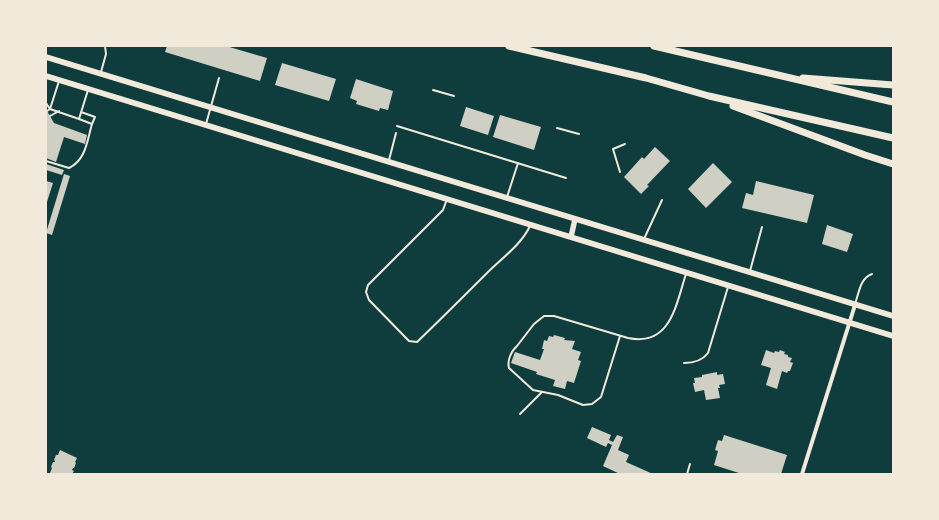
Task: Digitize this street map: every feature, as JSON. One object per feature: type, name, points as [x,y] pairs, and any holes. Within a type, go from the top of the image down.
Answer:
[{"type":"highway","points":[[509,46],[646,78],[709,96],[893,138]]},
{"type":"highway","points":[[654,46],[893,102]]},
{"type":"highway","points":[[779,76],[893,84]]},
{"type":"highway","points":[[709,96],[865,156],[893,164]]},
{"type":"main road","points":[[46,57],[893,316]]},
{"type":"main road","points":[[46,76],[893,336]]},
{"type":"main road","points":[[571,237],[576,219]]},
{"type":"street","points":[[802,474],[855,305]]},
{"type":"lane","points":[[101,73],[106,54],[105,46]]},
{"type":"lane","points":[[206,125],[219,78]]},
{"type":"lane","points":[[50,109],[59,80]]},
{"type":"lane","points":[[79,119],[88,89]]},
{"type":"lane","points":[[433,90],[454,96]]},
{"type":"lane","points":[[46,104],[50,109],[92,124]]},
{"type":"lane","points":[[50,116],[59,112]]},
{"type":"lane","points":[[46,161],[69,168],[77,164],[83,156],[95,117],[81,112]]},
{"type":"lane","points":[[397,126],[566,178]]},
{"type":"lane","points":[[557,128],[579,134]]},
{"type":"lane","points":[[389,162],[396,133]]},
{"type":"lane","points":[[620,172],[613,149],[625,144]]},
{"type":"lane","points":[[506,198],[518,163]]},
{"type":"lane","points":[[447,199],[443,210],[368,285],[366,292],[369,300],[410,341],[418,342],[453,308],[519,243],[526,235],[530,224]]},
{"type":"lane","points":[[644,240],[662,200]]},
{"type":"lane","points":[[750,272],[762,227]]},
{"type":"lane","points":[[620,336],[601,396],[592,404],[583,405],[558,395],[545,392],[540,393],[533,390],[509,368],[508,363],[513,349],[534,324],[544,316],[554,316],[637,340],[653,337],[662,331],[672,317],[687,273]]},
{"type":"lane","points":[[855,305],[862,280],[866,276],[872,274]]},
{"type":"lane","points":[[684,363],[690,363],[703,359],[708,353],[728,285]]},
{"type":"lane","points":[[520,414],[540,393]]},
{"type":"lane","points":[[687,474],[690,464]]},
{"type":"building","points":[[167,46],[226,46],[267,58],[260,81],[165,52]]},
{"type":"building","points":[[282,63],[336,79],[329,101],[275,85]]},
{"type":"building","points":[[356,79],[393,91],[388,110],[380,108],[379,111],[356,104],[357,101],[350,98]]},
{"type":"building","points":[[466,107],[494,116],[488,135],[460,126]]},
{"type":"building","points":[[46,109],[54,123],[87,135],[85,144],[64,137],[56,162],[46,158]]},
{"type":"building","points":[[500,115],[541,127],[534,150],[493,137]]},
{"type":"building","points":[[655,147],[670,161],[647,185],[649,186],[641,194],[624,177],[642,157],[644,159]]},
{"type":"building","points":[[713,163],[732,182],[706,208],[688,189]]},
{"type":"building","points":[[46,164],[64,170],[62,175],[46,170]]},
{"type":"building","points":[[64,174],[70,176],[52,235],[46,233]]},
{"type":"building","points":[[46,181],[53,183],[46,205]]},
{"type":"building","points":[[756,181],[814,195],[807,223],[742,208],[746,193],[753,195]]},
{"type":"building","points":[[827,225],[853,234],[847,252],[822,244]]},
{"type":"building","points":[[554,335],[565,338],[564,340],[575,341],[572,349],[581,352],[578,360],[581,361],[574,383],[567,381],[565,389],[553,386],[555,380],[536,374],[537,372],[511,363],[515,352],[540,360],[544,349],[542,349],[544,340],[547,341],[549,336],[553,337]]},
{"type":"building","points":[[766,350],[774,353],[775,351],[779,352],[780,350],[785,352],[784,354],[788,355],[788,357],[792,358],[790,362],[793,363],[790,371],[787,373],[782,371],[777,389],[766,385],[771,368],[761,365]]},
{"type":"building","points":[[717,372],[717,375],[723,374],[725,384],[719,385],[720,388],[718,388],[720,398],[706,400],[704,390],[695,392],[693,383],[695,383],[694,378]]},
{"type":"building","points":[[592,427],[611,435],[609,440],[613,442],[617,435],[623,437],[618,450],[629,455],[626,462],[653,474],[620,474],[603,466],[612,445],[608,443],[606,447],[587,438]]},
{"type":"building","points":[[724,435],[787,455],[781,474],[742,474],[714,465],[718,451],[715,450],[718,440],[722,441]]},
{"type":"building","points":[[60,450],[77,458],[72,474],[50,473],[53,462],[55,462],[54,460],[56,455],[58,455]]}]
